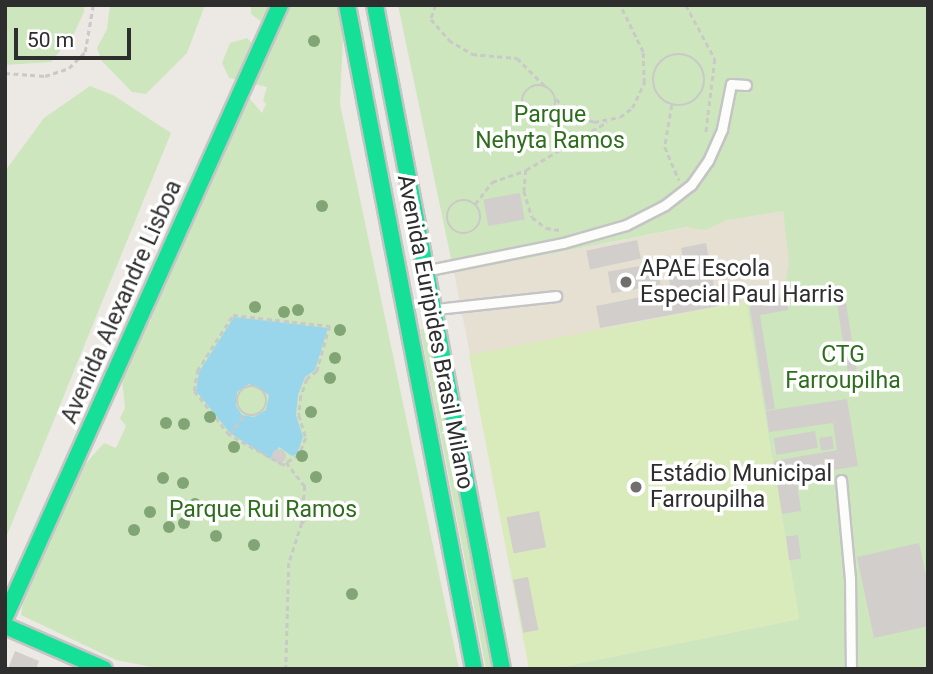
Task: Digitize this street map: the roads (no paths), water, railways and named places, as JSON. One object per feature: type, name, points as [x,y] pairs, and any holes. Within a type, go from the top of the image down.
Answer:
[{"type":"main road","name":"Avenida Alexandre Lisboa","points":[[5,617],[280,5]]},
{"type":"main road","name":"Avenida Euripides Brasil Milano","points":[[347,5],[362,65],[474,669]]},
{"type":"main road","name":"Avenida Euripides Brasil Milano","points":[[375,5],[431,310],[502,669]]},
{"type":"main road","points":[[5,626],[104,669]]},
{"type":"lane","points":[[424,271],[563,243],[626,225],[665,205],[691,185],[708,160],[722,129],[731,84],[746,85]]},
{"type":"lane","points":[[431,310],[556,296]]},
{"type":"lane","points":[[841,480],[850,578],[851,669]]},
{"type":"water","points":[[234,317],[328,328],[315,370],[305,377],[298,395],[296,415],[303,437],[297,454],[292,456],[279,447],[270,459],[230,433],[196,391],[199,372]],"holes":[[[249,384],[269,395],[266,410],[254,417],[242,415],[236,406],[237,392]]]},
{"type":"place","name":"APAE Escola Especial Paul Harris","points":[[626,282]]},
{"type":"place","name":"Estádio Municipal Farroupilha","points":[[636,487]]},
{"type":"park label","name":"Parque Nehyta Ramos","points":[[550,128]]},
{"type":"park label","name":"CTG Farroupilha","points":[[843,368]]},
{"type":"park label","name":"Parque Rui Ramos","points":[[263,510]]}]
